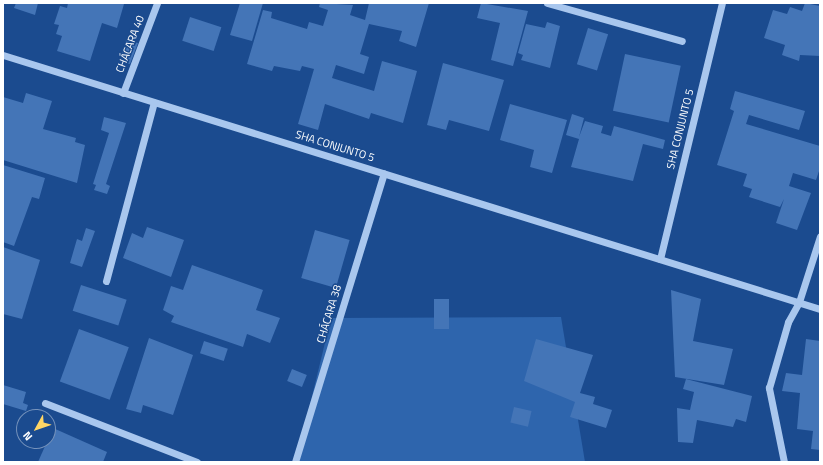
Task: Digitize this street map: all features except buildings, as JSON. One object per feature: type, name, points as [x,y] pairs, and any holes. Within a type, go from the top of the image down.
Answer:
[{"type":"street","name":"CHÁCARA 40","points":[[123,93],[158,3]]},
{"type":"street","points":[[547,3],[682,41]]},
{"type":"street","name":"SHA CONJUNTO 5","points":[[660,259],[722,3]]},
{"type":"street","name":"SHA CONJUNTO 5","points":[[3,55],[820,308]]},
{"type":"street","points":[[106,281],[154,102]]},
{"type":"street","name":"CHÁCARA 38","points":[[295,462],[384,173]]},
{"type":"street","points":[[784,462],[769,388],[788,322],[799,302],[820,236]]},
{"type":"street","points":[[45,403],[198,462]]},
{"type":"shaded area","points":[[561,317],[585,462],[296,462],[331,318]]}]
